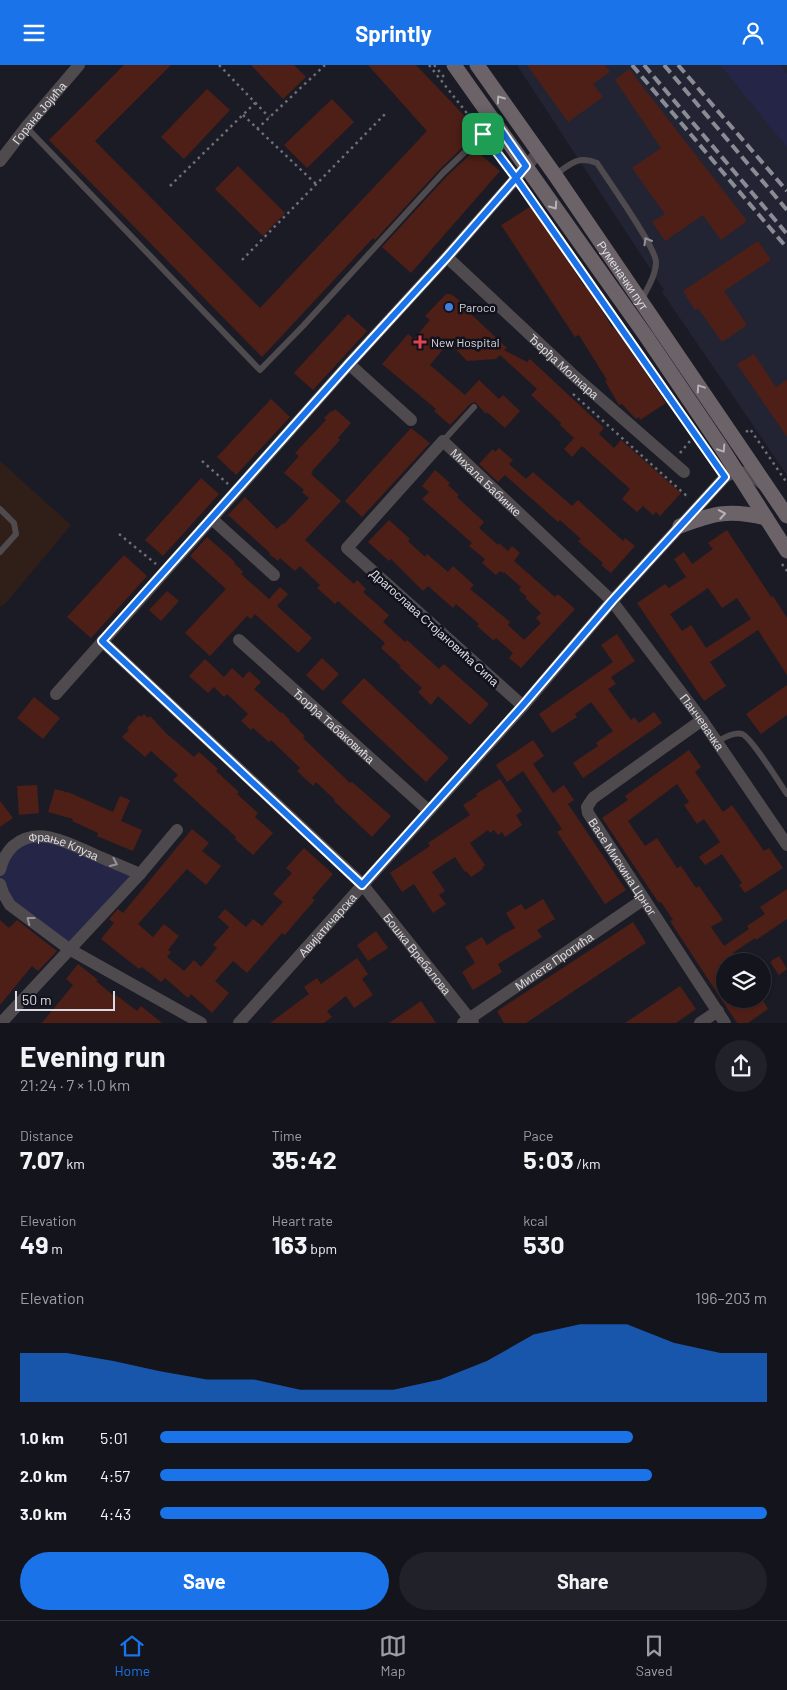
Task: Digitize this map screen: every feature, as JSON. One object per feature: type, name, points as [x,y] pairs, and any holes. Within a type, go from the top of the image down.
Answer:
[{"type":"main road","name":"Руменачки пут","points":[[454,65],[646,336],[766,519],[784,557]]},
{"type":"main road","name":"Руменачки пут","points":[[482,68],[538,153],[555,175],[787,516]]},
{"type":"main road","points":[[680,526],[706,517],[731,512],[766,519]]},
{"type":"street","name":"Горана Јојића","points":[[0,161],[79,65]]},
{"type":"street","points":[[56,694],[538,153]]},
{"type":"street","name":"Ђерђа Молнара","points":[[447,257],[572,374],[684,472]]},
{"type":"street","points":[[349,364],[411,420]]},
{"type":"street","name":"Михала Бабинке","points":[[347,548],[442,441],[612,601]]},
{"type":"street","name":"Руменачки пут","points":[[736,471],[751,476],[767,487]]},
{"type":"street","name":"Авијатичарска","points":[[239,1023],[523,705],[612,601],[725,477],[736,471]]},
{"type":"street","points":[[212,519],[274,575]]},
{"type":"street","name":"Драгослава Стојановића Сипа","points":[[347,548],[523,705]]},
{"type":"street","name":"Панчевачка","points":[[612,601],[702,720],[787,845]]},
{"type":"street","name":"Ђорђа Табаковића","points":[[239,640],[428,810]]},
{"type":"street","name":"Бошка Вребалова","points":[[102,641],[362,885],[468,1021]]},
{"type":"street","name":"Васе Мискина Црног","points":[[702,720],[589,801],[587,807],[590,819],[725,1023]]},
{"type":"street","points":[[1,1023],[140,874],[177,830]]},
{"type":"street","name":"Фрање Клуза","points":[[0,870],[6,854],[16,844],[28,838],[41,836],[66,842],[140,874]]},
{"type":"street","points":[[0,884],[10,905],[69,949],[201,1023]]},
{"type":"street","name":"Милете Протића","points":[[468,1021],[644,899]]},
{"type":"street","points":[[700,1023],[718,1011]]},
{"type":"lane","points":[[27,126],[260,370],[303,326],[443,173],[496,123]]},
{"type":"lane","points":[[555,175],[574,161],[587,159],[597,163],[650,244],[656,261],[652,279],[641,302]]},
{"type":"lane","points":[[442,441],[474,407]]},
{"type":"lane","points":[[0,509],[14,523],[16,534],[0,552]]},
{"type":"lane","points":[[716,742],[730,735],[745,735],[787,794]]},
{"type":"path","points":[[219,65],[269,117]]},
{"type":"path","points":[[257,129],[325,65]]},
{"type":"path","points":[[429,65],[483,134]]},
{"type":"path","points":[[170,186],[255,103]]},
{"type":"path","points":[[242,260],[386,113]]},
{"type":"path","points":[[243,115],[316,184]]},
{"type":"path","points":[[600,298],[651,370]]},
{"type":"path","points":[[573,394],[698,507]]},
{"type":"path","points":[[672,462],[695,435],[700,441]]},
{"type":"path","points":[[202,461],[236,492]]},
{"type":"path","points":[[119,534],[165,571]]},
{"type":"path","points":[[784,557],[787,571]]},
{"type":"shaded area","points":[[517,65],[787,65],[787,475],[662,292],[664,290]]},
{"type":"shaded area","points":[[720,65],[780,65],[787,73],[787,147]]},
{"type":"shaded area","points":[[0,461],[71,525],[5,604],[0,607]]},
{"type":"shaded area","points":[[34,836],[140,874],[69,949],[16,909],[0,884],[0,870],[3,860]]},
{"type":"building","points":[[124,65],[171,65],[95,141],[260,308],[427,131],[368,65],[416,65],[476,128],[464,140],[467,143],[439,170],[375,240],[373,238],[262,357],[49,140]]},
{"type":"building","points":[[251,65],[294,65],[306,77],[283,99]]},
{"type":"building","points":[[527,65],[605,65],[610,72],[593,84],[603,97],[568,122]]},
{"type":"building","points":[[629,69],[747,221],[721,240],[703,215],[665,241],[652,222],[665,214],[632,168],[661,148],[615,80]]},
{"type":"building","points":[[207,89],[230,110],[184,159],[161,137]]},
{"type":"building","points":[[332,99],[354,122],[307,168],[284,145]]},
{"type":"building","points":[[475,150],[500,171],[411,273],[382,247],[447,176]]},
{"type":"building","points":[[238,166],[285,213],[263,236],[215,189]]},
{"type":"building","points":[[533,205],[584,286],[586,285],[612,327],[614,326],[666,403],[640,420],[639,417],[636,419],[622,404],[619,405],[605,381],[607,380],[579,335],[575,337],[501,225]]},
{"type":"building","points":[[758,241],[771,260],[724,291],[747,325],[722,342],[698,308],[695,310],[683,291]]},
{"type":"building","points":[[446,294],[455,297],[474,313],[472,315],[507,348],[504,350],[527,362],[530,359],[604,428],[599,434],[614,448],[621,440],[681,493],[660,516],[656,512],[653,515],[643,506],[637,512],[622,499],[630,489],[582,446],[572,457],[564,449],[574,438],[531,395],[537,389],[500,355],[496,359],[467,361],[449,342],[430,365],[465,395],[479,380],[499,399],[503,395],[520,411],[505,428],[487,412],[486,414],[475,402],[470,404],[450,425],[434,411],[436,409],[382,364],[408,334],[414,339],[430,320],[425,316]]},
{"type":"building","points":[[348,314],[367,331],[313,390],[294,373]]},
{"type":"building","points":[[754,354],[776,387],[787,380],[787,437],[737,364]]},
{"type":"building","points":[[271,399],[290,417],[236,475],[217,457]]},
{"type":"building","points":[[335,409],[351,423],[338,438],[340,440],[311,474],[341,501],[305,540],[354,584],[357,580],[366,589],[363,592],[389,615],[383,622],[405,642],[407,640],[439,669],[444,664],[489,704],[470,725],[438,696],[431,705],[418,692],[422,688],[381,648],[385,643],[338,601],[335,604],[317,588],[320,585],[300,566],[295,571],[280,558],[278,561],[228,515],[245,497],[277,529],[284,524],[309,498],[302,492],[304,490],[284,473],[299,456],[295,453],[326,420],[324,418]]},
{"type":"building","points":[[411,428],[430,443],[362,517],[345,501]]},
{"type":"building","points":[[499,448],[513,460],[509,464],[526,479],[533,472],[572,506],[578,500],[623,541],[625,538],[635,546],[611,573],[601,565],[603,563],[578,541],[581,539],[560,520],[558,522],[505,475],[498,482],[479,464],[493,449],[495,452]]},
{"type":"building","points":[[435,470],[450,483],[448,485],[459,495],[457,497],[484,522],[479,528],[498,545],[499,543],[508,551],[512,546],[520,553],[514,561],[555,597],[558,594],[575,609],[521,668],[509,658],[513,653],[496,638],[494,641],[477,626],[479,624],[456,604],[453,608],[428,586],[423,591],[391,559],[389,561],[368,542],[389,520],[410,539],[408,541],[425,557],[427,554],[448,572],[453,566],[474,585],[470,589],[510,622],[508,625],[524,640],[541,623],[536,618],[541,613],[525,598],[527,597],[519,590],[521,587],[504,572],[500,571],[496,575],[482,563],[485,559],[469,546],[472,543],[422,499],[429,492],[422,486]]},
{"type":"building","points":[[201,478],[219,494],[163,556],[145,540]]},
{"type":"building","points":[[727,530],[787,618],[787,675],[758,630],[710,662],[726,686],[704,701],[637,603],[665,584],[669,588],[686,577],[674,559],[684,552],[692,564],[713,549],[708,543]],"holes":[[[708,588],[722,608],[737,598],[751,619],[706,648],[691,625],[682,631],[670,614]]]},
{"type":"building","points":[[207,537],[235,562],[243,572],[241,574],[269,599],[280,587],[288,594],[277,606],[312,638],[298,653],[255,614],[251,619],[247,616],[210,656],[185,633],[226,589],[190,556]]},
{"type":"building","points":[[124,555],[147,576],[91,638],[67,617]]},
{"type":"building","points":[[167,591],[179,601],[161,621],[149,610]]},
{"type":"building","points":[[617,634],[635,661],[611,677],[616,684],[608,689],[631,720],[634,717],[639,723],[654,712],[662,723],[583,778],[573,763],[598,746],[596,743],[613,731],[591,702],[575,714],[577,717],[552,733],[539,714],[613,662],[601,645]]},
{"type":"building","points":[[322,658],[339,674],[323,691],[306,675]]},
{"type":"building","points":[[205,659],[224,677],[232,668],[243,678],[249,671],[261,682],[254,689],[282,712],[305,736],[303,738],[350,783],[352,782],[391,816],[372,837],[316,782],[313,786],[297,771],[300,768],[271,740],[269,742],[253,728],[251,730],[241,721],[248,714],[227,694],[224,697],[214,687],[208,693],[189,676]]},
{"type":"building","points":[[364,678],[449,758],[426,782],[341,702]]},
{"type":"building","points":[[787,685],[787,715],[761,734],[746,714]]},
{"type":"building","points":[[34,697],[60,718],[43,739],[17,718]]},
{"type":"building","points":[[144,714],[148,718],[150,716],[167,734],[194,757],[199,752],[239,792],[237,794],[258,813],[255,817],[273,833],[253,855],[235,839],[236,837],[173,780],[178,775],[151,751],[145,757],[122,737],[129,730],[127,728],[139,715],[141,717]]},
{"type":"building","points":[[533,740],[544,756],[533,764],[553,793],[564,785],[574,800],[568,804],[626,890],[605,904],[557,832],[562,829],[523,771],[507,782],[496,765]]},
{"type":"building","points":[[689,750],[701,767],[695,772],[723,812],[732,805],[764,851],[769,848],[783,868],[745,893],[739,885],[742,883],[722,854],[705,865],[699,857],[720,842],[704,819],[697,824],[684,805],[689,802],[677,784],[628,821],[645,846],[657,838],[677,868],[681,866],[696,888],[699,886],[723,920],[711,927],[724,946],[749,929],[747,926],[765,914],[760,907],[787,889],[787,919],[733,953],[716,953],[716,991],[670,921],[673,920],[661,902],[659,903],[602,818],[628,800],[625,796]]},
{"type":"building","points":[[500,779],[522,811],[516,815],[522,825],[505,837],[502,832],[498,835],[494,830],[490,833],[488,830],[470,843],[485,865],[483,869],[471,877],[465,872],[455,857],[432,872],[445,891],[439,895],[446,904],[433,913],[414,884],[402,892],[390,873],[430,846],[428,843],[470,815],[463,805],[477,796],[476,794]]},
{"type":"building","points":[[37,785],[39,813],[19,815],[17,786]]},
{"type":"building","points":[[55,789],[70,793],[113,812],[120,796],[130,800],[121,821],[142,830],[133,851],[97,836],[98,833],[72,821],[73,819],[48,812]]},
{"type":"building","points":[[0,801],[13,818],[0,827]]},
{"type":"building","points":[[192,829],[209,843],[202,851],[221,866],[206,885],[187,869],[138,924],[153,937],[164,924],[179,936],[168,950],[171,952],[167,957],[184,971],[194,960],[201,967],[217,948],[213,945],[229,927],[218,917],[225,909],[246,927],[253,919],[262,926],[283,902],[273,894],[292,873],[286,868],[304,848],[333,874],[312,898],[315,900],[285,935],[282,933],[247,973],[233,961],[215,981],[229,993],[212,1013],[191,994],[188,998],[165,978],[161,982],[142,967],[139,969],[101,939],[114,923],[109,919],[118,909],[123,913]]},
{"type":"building","points":[[543,899],[555,919],[537,930],[542,937],[498,964],[502,972],[473,990],[462,972],[475,963],[465,947],[482,937],[487,945],[515,928],[506,913],[521,904],[525,910]]},
{"type":"building","points":[[0,920],[9,928],[17,920],[57,951],[38,971],[32,966],[0,1005]]},
{"type":"building","points":[[633,922],[646,943],[526,1023],[504,1023],[497,1011]]},
{"type":"building","points":[[376,931],[388,948],[368,961],[357,945]]},
{"type":"building","points":[[779,956],[787,969],[779,975],[771,961]]},
{"type":"building","points":[[357,958],[368,974],[362,979],[373,995],[354,1008],[346,996],[327,1011],[332,1017],[324,1023],[270,1023],[309,994],[304,987],[317,978],[321,984]]},
{"type":"building","points":[[78,964],[115,997],[116,995],[137,1011],[141,1006],[162,1023],[42,1023],[73,985],[66,979]]},
{"type":"building","points":[[680,986],[696,1009],[676,1023],[625,1023]]},
{"type":"building","points":[[421,1001],[436,1023],[389,1023]]},
{"type":"building","points":[[727,1008],[768,1009],[748,1023],[737,1023]]},
{"type":"railway","points":[[632,65],[787,248]]},
{"type":"railway","points":[[644,65],[787,234]]},
{"type":"railway","points":[[664,65],[787,210]]},
{"type":"railway","points":[[678,65],[787,191]]},
{"type":"place","name":"Paroco","points":[[449,307]]},
{"type":"place","name":"New Hospital","points":[[420,342]]},
{"type":"route","points":[[483,134],[496,123],[526,166],[516,178],[725,477],[612,601],[523,705],[362,885],[102,641],[516,178],[483,134]]}]
